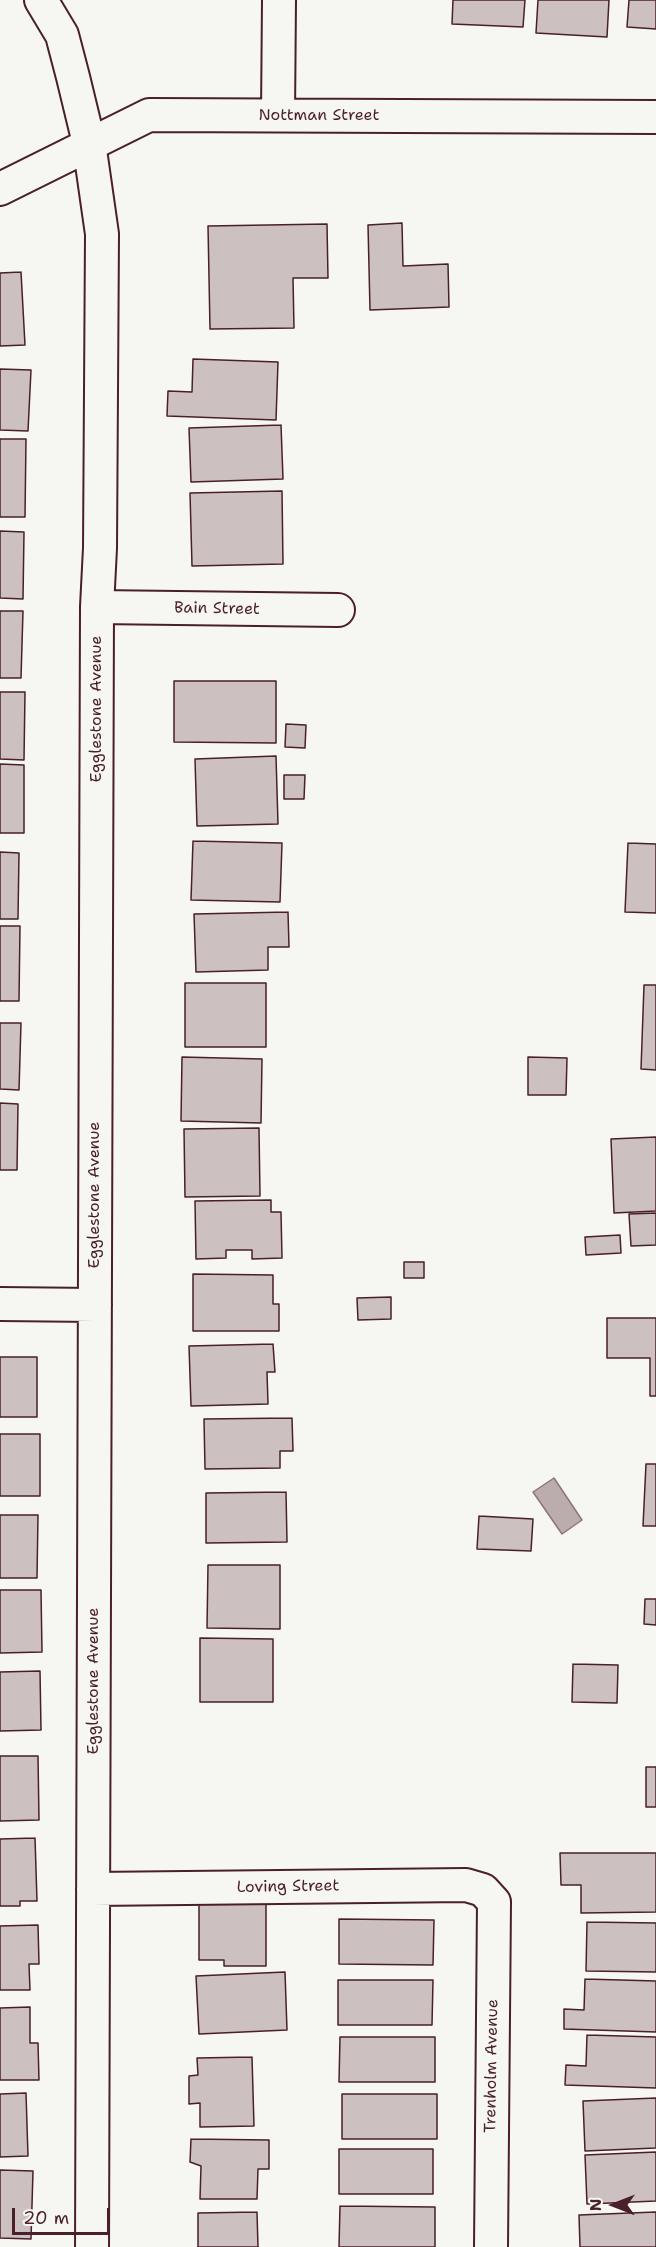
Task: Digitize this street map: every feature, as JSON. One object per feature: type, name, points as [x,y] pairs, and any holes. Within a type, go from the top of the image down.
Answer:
[{"type":"street","name":"Egglestone Avenue","points":[[41,0],[62,35],[89,143],[102,234],[100,537],[97,608],[92,2247]]},
{"type":"street","points":[[278,115],[279,0]]},
{"type":"street","name":"Nottman Street","points":[[0,189],[149,115],[656,117]]},
{"type":"street","name":"Bain Street","points":[[97,608],[338,610]]},
{"type":"street","points":[[0,1304],[95,1305]]},
{"type":"street","name":"Loving Street","points":[[93,1889],[466,1885],[483,1890]]},
{"type":"street","name":"Trenholm Avenue","points":[[483,1890],[494,1902],[491,2247]]},
{"type":"shaded area","points":[[554,1478],[582,1520],[562,1534],[533,1492]]},
{"type":"building","points":[[453,0],[525,0],[523,27],[452,24]]},
{"type":"building","points":[[538,0],[609,0],[607,37],[536,33]]},
{"type":"building","points":[[629,0],[656,0],[656,29],[627,27]]},
{"type":"building","points":[[402,223],[403,266],[448,264],[449,307],[370,310],[368,225]]},
{"type":"building","points":[[327,224],[328,278],[293,278],[294,328],[210,329],[208,226]]},
{"type":"building","points":[[21,272],[25,345],[0,346],[0,273]]},
{"type":"building","points":[[193,359],[278,362],[276,420],[167,416],[168,391],[192,392]]},
{"type":"building","points":[[0,369],[31,370],[28,431],[0,430]]},
{"type":"building","points":[[281,425],[283,479],[191,482],[189,428]]},
{"type":"building","points":[[0,439],[26,439],[25,517],[0,517]]},
{"type":"building","points":[[282,491],[283,564],[192,566],[190,493]]},
{"type":"building","points":[[0,531],[24,532],[23,599],[0,598]]},
{"type":"building","points":[[0,611],[23,611],[21,678],[0,678]]},
{"type":"building","points":[[174,681],[276,681],[276,743],[174,742]]},
{"type":"building","points":[[0,692],[25,692],[24,760],[0,759]]},
{"type":"building","points":[[286,724],[306,725],[305,748],[285,747]]},
{"type":"building","points":[[276,756],[278,824],[197,826],[195,759]]},
{"type":"building","points":[[0,764],[24,765],[24,833],[0,833]]},
{"type":"building","points":[[284,775],[305,775],[304,799],[284,799]]},
{"type":"building","points":[[193,841],[282,843],[280,902],[191,900]]},
{"type":"building","points":[[628,843],[656,844],[656,913],[625,912]]},
{"type":"building","points":[[0,852],[19,853],[18,919],[0,919]]},
{"type":"building","points":[[288,912],[289,947],[268,947],[268,970],[196,972],[194,914]]},
{"type":"building","points":[[0,926],[20,926],[19,1001],[0,1001]]},
{"type":"building","points":[[185,983],[266,983],[266,1047],[185,1047]]},
{"type":"building","points":[[644,985],[656,985],[656,1070],[641,1069]]},
{"type":"building","points":[[0,1023],[21,1023],[19,1090],[0,1089]]},
{"type":"building","points":[[182,1057],[262,1059],[261,1123],[181,1121]]},
{"type":"building","points":[[528,1057],[567,1058],[566,1095],[528,1095]]},
{"type":"building","points":[[0,1103],[18,1104],[17,1170],[0,1170]]},
{"type":"building","points":[[259,1128],[260,1196],[185,1197],[184,1129]]},
{"type":"building","points":[[656,1137],[656,1211],[614,1213],[611,1139]]},
{"type":"building","points":[[271,1200],[271,1212],[281,1212],[282,1258],[252,1259],[252,1250],[226,1250],[226,1258],[196,1259],[195,1201]]},
{"type":"building","points":[[656,1213],[656,1245],[631,1246],[629,1214]]},
{"type":"building","points":[[620,1235],[621,1253],[586,1255],[585,1237]]},
{"type":"building","points":[[404,1262],[424,1262],[424,1278],[404,1278]]},
{"type":"building","points":[[193,1274],[273,1275],[273,1304],[279,1304],[279,1331],[193,1331]]},
{"type":"building","points":[[391,1297],[391,1319],[358,1320],[357,1298]]},
{"type":"building","points":[[607,1318],[656,1318],[656,1396],[650,1396],[650,1358],[607,1358]]},
{"type":"building","points":[[273,1344],[275,1372],[267,1372],[268,1404],[191,1406],[189,1346]]},
{"type":"building","points":[[0,1357],[37,1357],[37,1417],[0,1417]]},
{"type":"building","points":[[292,1418],[293,1451],[280,1451],[280,1468],[205,1469],[204,1419]]},
{"type":"building","points":[[0,1434],[40,1434],[40,1496],[0,1496]]},
{"type":"building","points":[[646,1464],[656,1464],[656,1526],[643,1526]]},
{"type":"building","points":[[286,1492],[287,1542],[206,1543],[206,1493]]},
{"type":"building","points":[[0,1515],[38,1515],[37,1578],[0,1578]]},
{"type":"building","points":[[479,1516],[533,1519],[531,1551],[477,1549]]},
{"type":"building","points":[[208,1565],[280,1565],[280,1629],[207,1628]]},
{"type":"building","points":[[0,1590],[41,1590],[42,1652],[0,1653]]},
{"type":"building","points":[[645,1599],[656,1599],[656,1625],[644,1624]]},
{"type":"building","points":[[200,1638],[273,1639],[273,1702],[200,1702]]},
{"type":"building","points":[[573,1664],[618,1665],[617,1703],[572,1702]]},
{"type":"building","points":[[40,1671],[41,1730],[0,1731],[0,1672]]},
{"type":"building","points":[[0,1756],[38,1756],[39,1820],[0,1821]]},
{"type":"building","points":[[646,1767],[656,1767],[656,1807],[646,1807]]},
{"type":"building","points":[[35,1838],[37,1901],[20,1901],[20,1906],[0,1906],[0,1839]]},
{"type":"building","points":[[560,1853],[656,1853],[656,1912],[581,1913],[581,1885],[561,1885]]},
{"type":"building","points":[[199,1903],[266,1903],[266,1966],[224,1966],[224,1960],[199,1960]]},
{"type":"building","points":[[339,1919],[434,1920],[433,1965],[339,1964]]},
{"type":"building","points":[[587,1922],[656,1923],[656,1972],[586,1971]]},
{"type":"building","points":[[38,1925],[39,1964],[29,1964],[30,1990],[0,1990],[0,1926]]},
{"type":"building","points":[[285,1972],[287,2030],[199,2034],[196,1976]]},
{"type":"building","points":[[585,1979],[656,1981],[656,2032],[564,2029],[564,2009],[584,2010]]},
{"type":"building","points":[[338,1980],[433,1980],[432,2025],[338,2025]]},
{"type":"building","points":[[30,2007],[30,2043],[38,2043],[39,2080],[0,2080],[0,2008]]},
{"type":"building","points":[[587,2035],[656,2037],[656,2088],[565,2085],[566,2065],[586,2066]]},
{"type":"building","points":[[340,2037],[435,2037],[435,2082],[339,2082]]},
{"type":"building","points":[[252,2057],[254,2126],[200,2127],[200,2103],[189,2104],[189,2076],[198,2075],[197,2058]]},
{"type":"building","points":[[26,2093],[28,2156],[0,2157],[0,2094]]},
{"type":"building","points":[[342,2094],[437,2094],[437,2139],[342,2139]]},
{"type":"building","points":[[656,2098],[656,2148],[585,2151],[583,2101]]},
{"type":"building","points":[[191,2139],[269,2140],[269,2169],[258,2169],[257,2199],[200,2199],[201,2166],[190,2162]]},
{"type":"building","points":[[339,2149],[433,2149],[433,2194],[339,2194]]},
{"type":"building","points":[[656,2152],[656,2201],[587,2204],[585,2155]]},
{"type":"building","points":[[0,2170],[33,2171],[31,2239],[0,2238]]},
{"type":"building","points":[[340,2206],[435,2207],[435,2247],[339,2247]]},
{"type":"building","points":[[257,2212],[258,2247],[198,2247],[198,2213]]},
{"type":"building","points":[[656,2212],[656,2247],[580,2247],[579,2215]]}]
